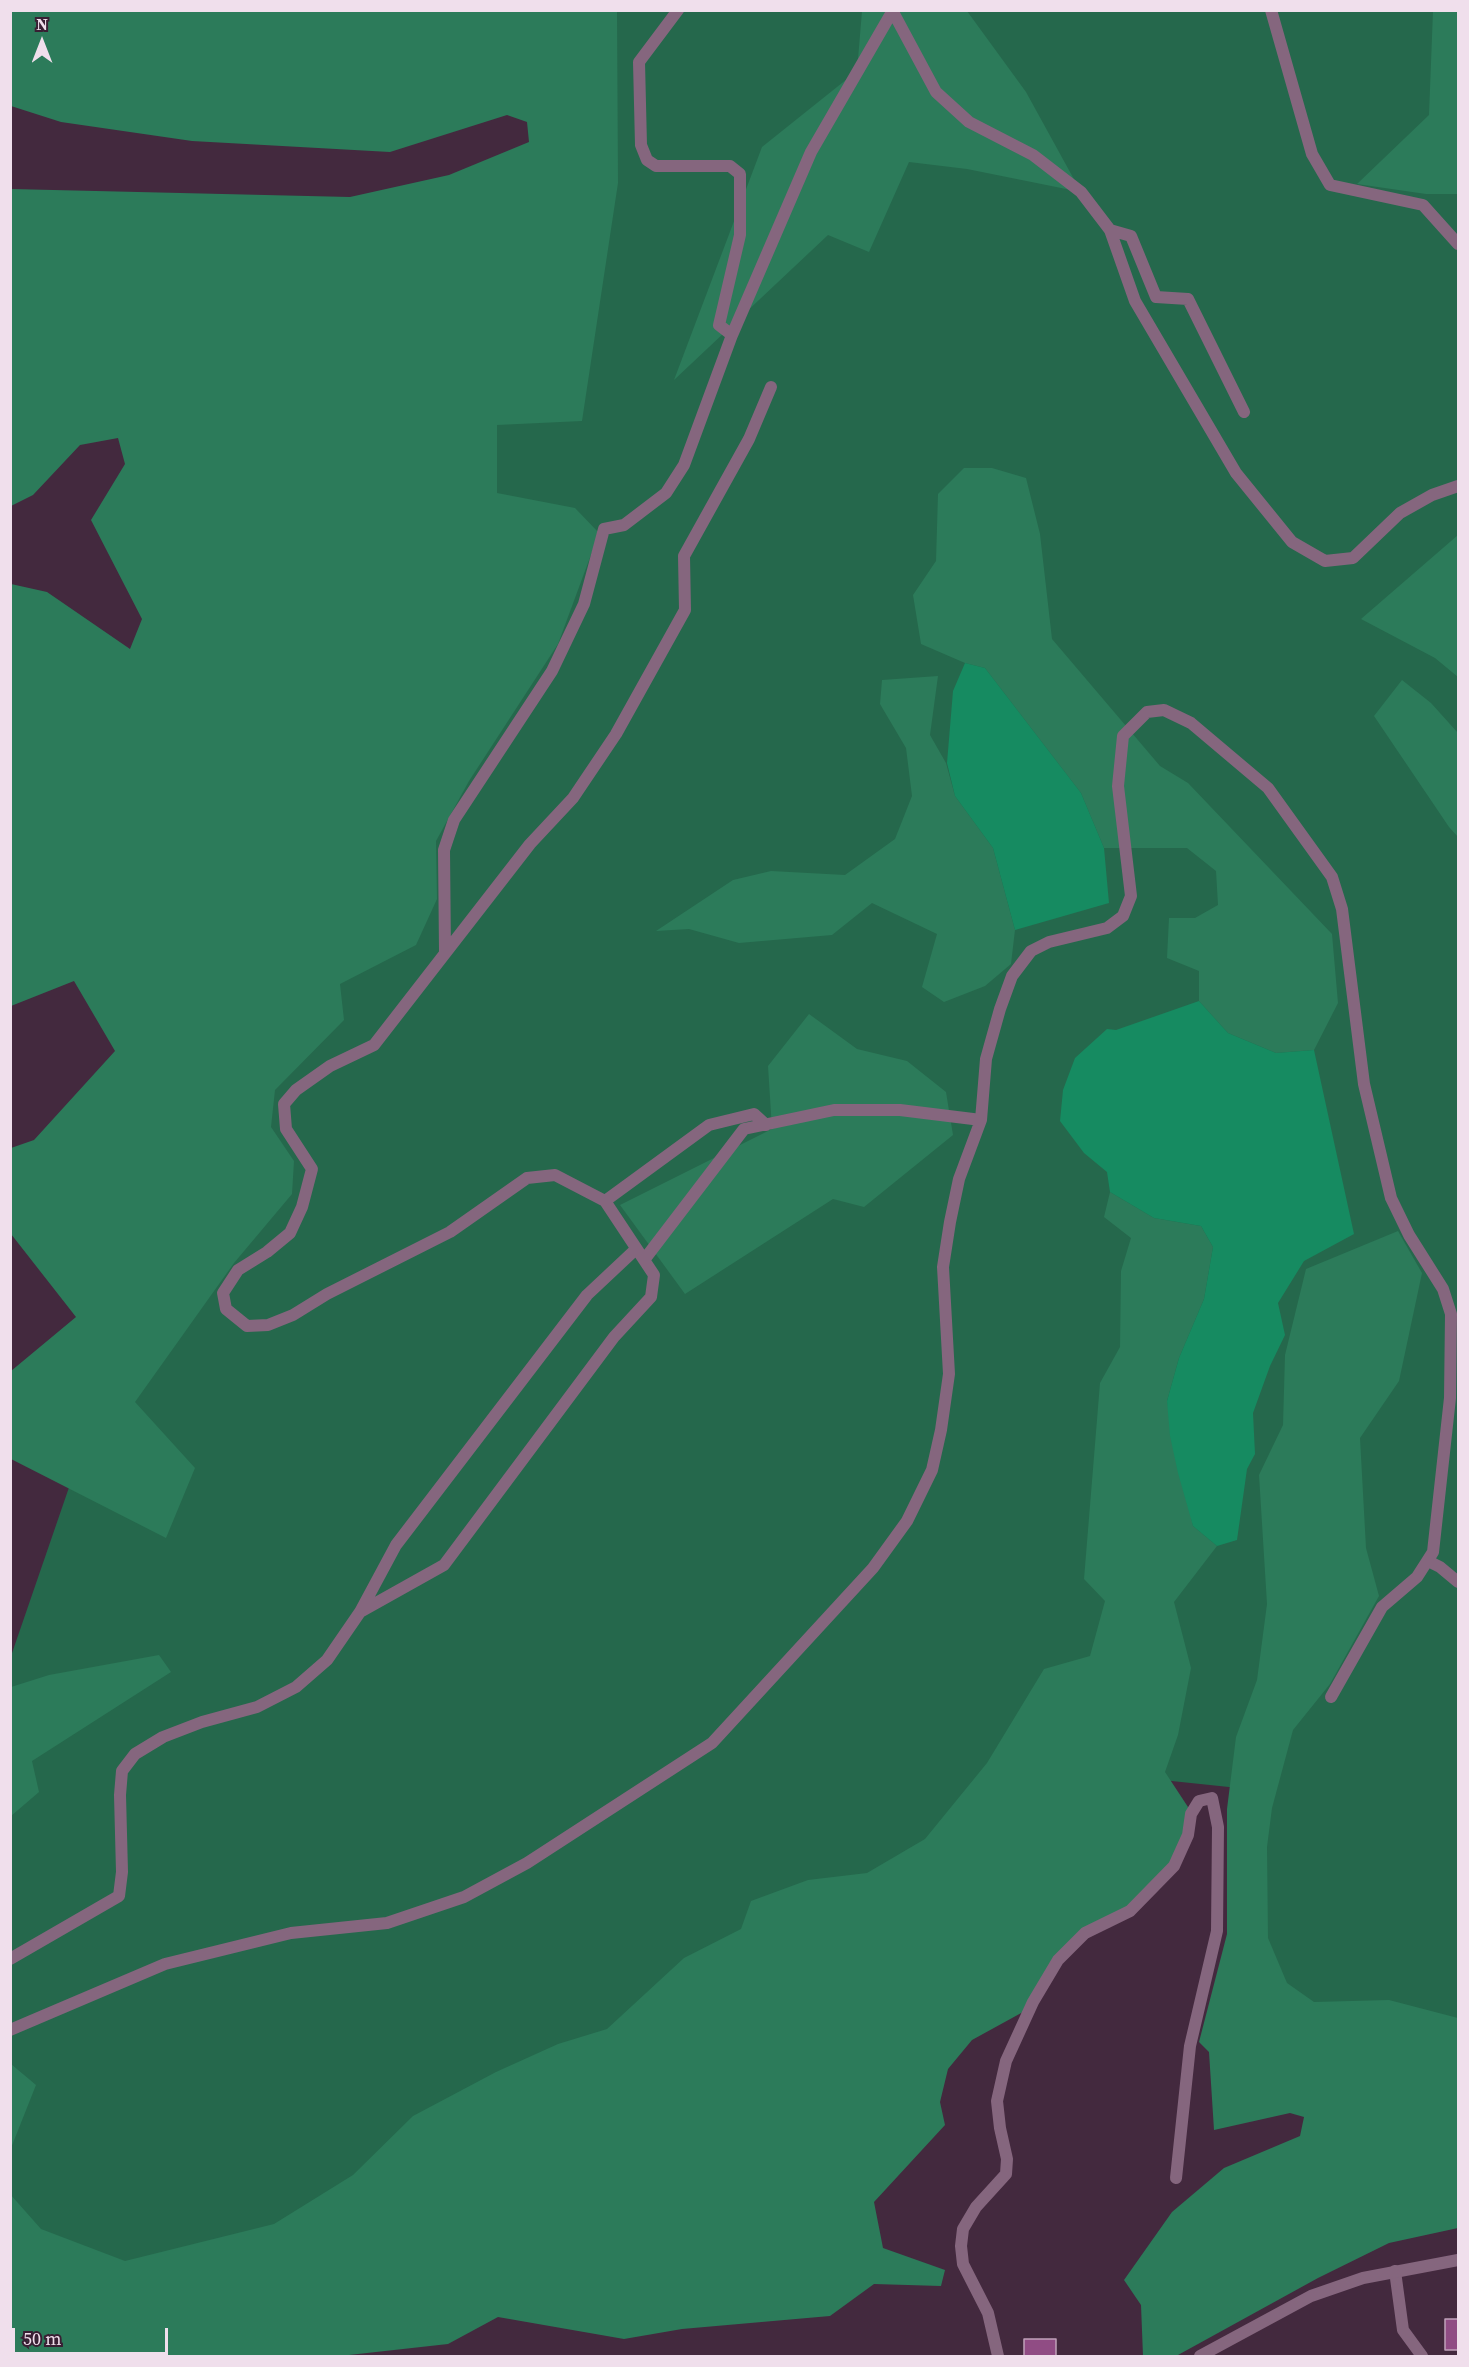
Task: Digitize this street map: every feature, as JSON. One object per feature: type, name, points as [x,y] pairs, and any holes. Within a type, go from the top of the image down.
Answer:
[{"type":"street","points":[[678,10],[639,62],[641,145],[647,160],[656,166],[730,166],[740,174],[740,235],[720,325],[732,335]]},
{"type":"street","points":[[1271,10],[1312,154],[1330,185],[1423,205],[1458,244]]},
{"type":"street","points":[[445,952],[444,850],[454,820],[552,671],[584,604],[604,529],[624,525],[666,493],[684,465],[732,335],[811,152],[892,11]]},
{"type":"street","points":[[892,11],[936,92],[969,122],[1033,155],[1081,192],[1110,230],[1135,302],[1236,473],[1292,542],[1325,561],[1353,558],[1400,513],[1432,495],[1458,486]]},
{"type":"street","points":[[1110,230],[1131,236],[1156,297],[1188,299],[1244,412]]},
{"type":"street","points":[[360,1612],[444,1566],[614,1337],[651,1297],[654,1275],[605,1201],[555,1175],[527,1178],[450,1232],[327,1294],[293,1315],[268,1325],[247,1326],[226,1309],[223,1293],[238,1270],[267,1252],[290,1233],[302,1207],[312,1169],[285,1129],[284,1104],[296,1090],[330,1066],[374,1045],[530,844],[573,798],[616,734],[685,610],[684,556],[749,439],[771,387]]},
{"type":"street","points":[[10,2030],[165,1964],[291,1933],[387,1923],[464,1897],[527,1863],[712,1743],[873,1568],[908,1521],[932,1470],[941,1430],[949,1374],[943,1267],[958,1179],[981,1120],[986,1059],[1012,976],[1031,951],[1049,942],[1107,928],[1123,916],[1131,896],[1118,786],[1123,736],[1147,712],[1164,710],[1191,723],[1268,788],[1332,877],[1342,909],[1364,1084],[1391,1198],[1409,1235],[1443,1289],[1451,1314],[1450,1398],[1433,1552],[1417,1577],[1382,1607],[1331,1697]]},
{"type":"street","points":[[644,1260],[744,1129],[834,1110],[900,1110],[981,1120]]},
{"type":"street","points":[[605,1201],[709,1125],[754,1114],[766,1125]]},
{"type":"street","points":[[10,1959],[119,1896],[122,1872],[120,1795],[122,1771],[135,1754],[163,1737],[202,1722],[257,1707],[296,1687],[327,1660],[360,1612],[396,1545],[587,1295],[636,1249]]},
{"type":"street","points":[[1428,1561],[1440,1567],[1458,1582]]},
{"type":"street","points":[[998,2356],[988,2313],[963,2264],[961,2246],[963,2229],[976,2207],[1006,2174],[1007,2159],[997,2101],[1006,2061],[1033,2002],[1058,1960],[1085,1933],[1130,1911],[1174,1866],[1188,1835],[1191,1814],[1199,1801],[1212,1798],[1218,1827],[1217,1931],[1190,2046],[1176,2178]]},
{"type":"street","points":[[1200,2356],[1311,2296],[1363,2278],[1458,2260]]},
{"type":"street","points":[[1395,2271],[1403,2330],[1422,2356]]},
{"type":"shaded area","points":[[11,11],[617,11],[618,183],[582,421],[497,425],[497,493],[575,508],[599,533],[558,644],[469,781],[436,841],[437,899],[416,945],[340,984],[344,1020],[275,1090],[271,1127],[294,1161],[292,1194],[234,1263],[135,1402],[195,1468],[166,1538],[11,1459],[11,1371],[76,1317],[11,1234],[11,1148],[34,1140],[115,1051],[74,981],[11,1006],[11,584],[47,592],[130,649],[142,619],[91,520],[125,464],[118,438],[80,445],[33,495],[11,506],[11,189],[350,197],[449,175],[529,142],[527,122],[507,115],[390,152],[192,141],[61,122],[11,106]]},
{"type":"shaded area","points":[[543,11],[1458,11],[1458,2050],[1297,2019],[1258,1971],[1248,1789],[1038,1767],[274,2262],[11,2294],[11,1656],[333,720],[578,167]]},
{"type":"shaded area","points":[[862,11],[967,11],[1026,92],[1081,192],[967,169],[909,162],[869,252],[828,235],[674,380],[762,147],[857,71]]},
{"type":"shaded area","points":[[1433,11],[1458,11],[1458,194],[1426,194],[1357,184],[1429,115]]},
{"type":"shaded area","points":[[964,468],[992,468],[1026,478],[1040,534],[1052,639],[1160,766],[1188,783],[1332,934],[1338,1003],[1314,1050],[1276,1053],[1228,1033],[1199,1001],[1199,971],[1167,958],[1169,918],[1195,918],[1218,905],[1216,871],[1187,848],[1104,848],[1081,793],[985,668],[965,663],[921,644],[913,595],[936,561],[938,494]]},
{"type":"shaded area","points":[[1458,535],[1458,677],[1435,658],[1361,619]]},
{"type":"shaded area","points":[[965,663],[985,668],[1081,793],[1104,848],[1109,903],[1015,930],[993,848],[955,796],[947,763],[953,691]]},
{"type":"shaded area","points":[[938,676],[930,735],[946,763],[955,796],[993,848],[1015,930],[1011,964],[985,986],[944,1002],[922,987],[937,934],[872,903],[832,935],[739,943],[689,929],[656,931],[733,880],[771,871],[845,875],[895,839],[912,796],[906,748],[880,704],[882,680]]},
{"type":"shaded area","points":[[1402,680],[1431,703],[1458,733],[1458,837],[1374,716]]},
{"type":"shaded area","points":[[1199,1001],[1228,1033],[1276,1053],[1314,1050],[1354,1234],[1304,1261],[1278,1303],[1285,1335],[1270,1366],[1253,1413],[1255,1454],[1247,1469],[1237,1540],[1217,1546],[1193,1526],[1170,1436],[1167,1401],[1179,1358],[1204,1299],[1213,1247],[1201,1226],[1154,1218],[1110,1192],[1107,1172],[1084,1153],[1060,1121],[1063,1090],[1075,1058],[1107,1029],[1116,1030]]},
{"type":"shaded area","points":[[809,1014],[857,1049],[907,1061],[946,1092],[953,1135],[864,1207],[833,1199],[685,1294],[620,1205],[772,1129],[768,1066]]},
{"type":"shaded area","points":[[1110,1192],[1154,1218],[1201,1226],[1213,1247],[1204,1299],[1179,1358],[1167,1401],[1193,1526],[1217,1546],[1174,1602],[1191,1668],[1178,1735],[1165,1772],[1188,1807],[1186,1834],[1174,1864],[1127,1909],[1083,1932],[1023,2012],[972,2040],[948,2069],[940,2102],[945,2125],[874,2202],[883,2248],[945,2270],[941,2286],[874,2284],[830,2316],[682,2329],[624,2339],[498,2317],[448,2344],[340,2356],[11,2356],[10,2194],[41,2229],[125,2261],[274,2224],[353,2175],[413,2116],[496,2072],[558,2044],[607,2029],[684,1958],[741,1929],[751,1901],[808,1880],[867,1873],[925,1839],[987,1763],[1044,1669],[1090,1656],[1105,1601],[1084,1579],[1100,1383],[1120,1347],[1121,1271],[1131,1238],[1104,1217]]},
{"type":"shaded area","points":[[1398,1231],[1422,1273],[1399,1381],[1360,1438],[1366,1548],[1379,1596],[1330,1684],[1293,1730],[1272,1808],[1267,1847],[1268,1938],[1287,1983],[1314,2002],[1389,2000],[1458,2018],[1458,2228],[1389,2243],[1318,2278],[1178,2355],[1143,2356],[1141,2305],[1124,2280],[1172,2212],[1224,2168],[1300,2136],[1304,2117],[1290,2113],[1214,2130],[1209,2052],[1199,2042],[1227,1934],[1227,1809],[1236,1737],[1257,1680],[1267,1604],[1259,1475],[1283,1425],[1285,1355],[1306,1269]]},
{"type":"shaded area","points":[[159,1655],[171,1672],[32,1761],[39,1792],[11,1816],[11,1687],[49,1675]]},
{"type":"shaded area","points":[[11,2064],[36,2085],[11,2148]]},
{"type":"building","points":[[1445,2319],[1458,2319],[1458,2350],[1445,2350]]},
{"type":"building","points":[[1024,2339],[1056,2339],[1056,2356],[1024,2356]]}]
